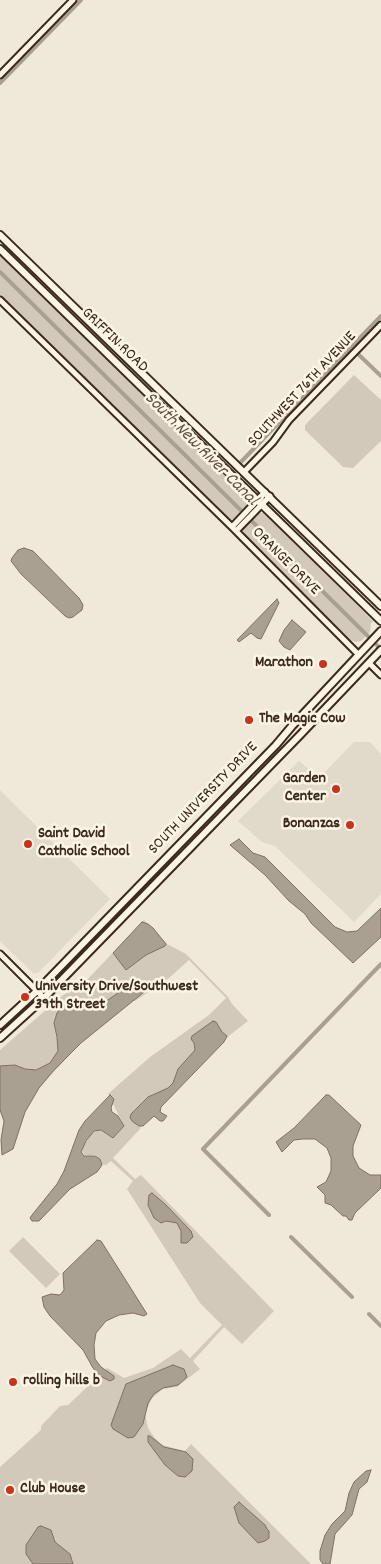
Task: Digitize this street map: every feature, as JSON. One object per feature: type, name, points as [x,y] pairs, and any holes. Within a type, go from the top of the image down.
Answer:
[{"type":"main road","name":"GRIFFIN ROAD","points":[[0,236],[188,420],[268,494],[381,606]]},
{"type":"main road","name":"GRIFFIN ROAD","points":[[0,248],[381,621]]},
{"type":"main road","points":[[165,410],[179,411]]},
{"type":"main road","points":[[176,421],[181,419],[188,420]]},
{"type":"main road","name":"SOUTH UNIVERSITY DRIVE","points":[[0,1024],[37,991],[189,835],[276,745],[380,632]]},
{"type":"main road","name":"SOUTH UNIVERSITY DRIVE","points":[[0,1038],[44,998],[381,650]]},
{"type":"main road","points":[[189,835],[196,842]]},
{"type":"main road","points":[[128,897],[135,904]]},
{"type":"street","points":[[0,75],[73,0]]},
{"type":"street","name":"ORANGE DRIVE","points":[[0,300],[234,529],[358,654]]},
{"type":"street","name":"SOUTHWEST 76TH AVENUE","points":[[244,472],[273,442],[289,420],[381,325]]},
{"type":"street","points":[[234,529],[268,494]]},
{"type":"street","points":[[369,663],[381,675]]},
{"type":"street","points":[[0,954],[44,998]]},
{"type":"shaded area","points":[[0,254],[207,455],[248,499],[249,504],[236,518],[231,520],[225,516],[0,296]]},
{"type":"shaded area","points":[[354,375],[381,400],[381,441],[353,468],[343,467],[305,430],[305,425]]},
{"type":"shaded area","points":[[260,513],[269,516],[374,621],[371,623],[370,632],[361,641],[356,642],[348,639],[244,535],[243,530]]},
{"type":"shaded area","points":[[24,548],[33,551],[79,598],[83,605],[82,610],[73,617],[65,616],[21,574],[11,561],[18,550]]},
{"type":"shaded area","points":[[277,599],[279,603],[261,639],[251,633],[239,642],[237,640]]},
{"type":"shaded area","points":[[292,620],[306,632],[290,650],[279,641],[284,630]]},
{"type":"shaded area","points":[[354,742],[370,742],[381,754],[381,894],[354,922],[275,846],[262,842],[238,821],[299,761],[319,778]]},
{"type":"shaded area","name":"Saint David Catholic School","points":[[0,790],[110,899],[39,972],[34,974],[0,941]]},
{"type":"shaded area","points":[[239,839],[253,853],[265,857],[335,927],[347,932],[357,931],[381,908],[381,937],[353,963],[265,875],[230,845]]},
{"type":"shaded area","points":[[144,920],[167,944],[186,954],[228,997],[248,1021],[230,1035],[141,1125],[140,1129],[113,1158],[135,1179],[141,1175],[274,1311],[242,1344],[224,1327],[193,1361],[200,1369],[177,1387],[163,1389],[152,1398],[145,1414],[148,1428],[162,1445],[185,1451],[191,1444],[311,1564],[0,1564],[0,1467],[41,1430],[41,1426],[60,1406],[68,1405],[107,1368],[124,1378],[153,1368],[181,1349],[190,1358],[222,1325],[200,1303],[127,1189],[133,1181],[111,1161],[106,1165],[101,1164],[101,1159],[95,1155],[85,1155],[82,1152],[83,1147],[93,1132],[100,1130],[113,1138],[124,1126],[108,1094],[150,1057],[209,1015],[226,998],[189,960],[169,978],[134,1000],[81,1043],[39,1088],[25,1112],[13,1149],[2,1155],[1,1150],[4,1121],[0,1110],[0,1050],[63,995],[83,984]]},
{"type":"shaded area","points":[[142,922],[153,928],[166,944],[146,955],[126,970],[113,953]]},
{"type":"shaded area","points":[[137,980],[146,989],[144,992],[81,1043],[53,1071],[39,1088],[25,1112],[13,1149],[2,1155],[1,1140],[4,1121],[0,1110],[0,1066],[15,1065],[25,1069],[36,1070],[50,1063],[58,1051],[54,1023],[57,1013],[61,1008],[74,1002],[94,1007],[102,1004]]},
{"type":"shaded area","points":[[213,1021],[216,1022],[227,1036],[224,1042],[161,1107],[160,1112],[167,1116],[163,1121],[160,1121],[154,1116],[143,1126],[133,1122],[130,1118],[131,1114],[148,1097],[168,1088],[173,1083],[178,1069],[195,1050],[191,1039],[192,1036]]},
{"type":"shaded area","points":[[110,1095],[114,1099],[111,1108],[112,1112],[118,1116],[124,1126],[113,1138],[101,1130],[94,1131],[86,1141],[81,1152],[84,1156],[95,1156],[100,1159],[102,1165],[97,1172],[70,1189],[39,1221],[32,1221],[30,1218],[57,1184],[64,1171],[79,1130]]},
{"type":"shaded area","points":[[326,1095],[329,1095],[361,1125],[353,1146],[353,1156],[359,1168],[370,1175],[381,1175],[381,1188],[355,1213],[352,1220],[349,1220],[331,1205],[325,1203],[325,1195],[317,1187],[326,1182],[331,1171],[331,1158],[327,1148],[315,1139],[303,1139],[294,1140],[282,1152],[276,1142],[294,1128]]},
{"type":"shaded area","points":[[152,1193],[191,1231],[193,1237],[187,1243],[181,1243],[181,1231],[177,1223],[166,1221],[161,1223],[154,1218],[148,1205],[149,1195]]},
{"type":"shaded area","points":[[23,1237],[60,1274],[46,1288],[9,1251]]},
{"type":"shaded area","points":[[97,1240],[101,1241],[147,1314],[144,1316],[133,1313],[119,1315],[106,1321],[96,1333],[94,1345],[95,1359],[101,1367],[114,1376],[114,1379],[110,1381],[100,1376],[83,1350],[50,1316],[44,1307],[42,1297],[51,1294],[60,1295],[64,1290],[63,1273]]},
{"type":"shaded area","points":[[173,1365],[184,1369],[187,1377],[178,1385],[163,1388],[154,1394],[148,1403],[143,1424],[134,1437],[128,1438],[113,1429],[111,1425],[126,1384]]},
{"type":"shaded area","points":[[148,1436],[164,1447],[186,1452],[193,1459],[192,1471],[185,1477],[178,1476],[165,1465],[148,1442]]},
{"type":"shaded area","points":[[371,1470],[367,1482],[359,1489],[352,1515],[335,1534],[330,1564],[323,1564],[320,1560],[320,1551],[325,1535],[332,1524],[345,1511],[349,1493],[354,1482],[366,1471]]},
{"type":"shaded area","points":[[239,1502],[265,1525],[269,1531],[269,1538],[265,1541],[258,1543],[239,1523],[234,1507]]},
{"type":"shaded area","points":[[41,1526],[51,1530],[55,1542],[70,1554],[73,1564],[33,1564],[26,1554],[26,1545],[38,1527]]},
{"type":"waterway","points":[[0,83],[81,0]]},
{"type":"waterway","name":"South New River Canal","points":[[0,272],[381,649]]},
{"type":"waterway","points":[[241,462],[381,316]]},
{"type":"waterway","points":[[357,353],[381,376]]},
{"type":"waterway","points":[[269,1215],[203,1149],[381,964]]},
{"type":"waterway","points":[[291,1237],[352,1297]]},
{"type":"waterway","points":[[369,1314],[381,1326]]},
{"type":"place","name":"Marathon","points":[[323,664]]},
{"type":"place","name":"The Magic Cow","points":[[249,720]]},
{"type":"place","name":"Garden Center","points":[[336,789]]},
{"type":"place","name":"Bonanzas","points":[[350,825]]},
{"type":"place","name":"Saint David Catholic School","points":[[28,844]]},
{"type":"place","name":"University Drive/Southwest 39th Street","points":[[25,997]]},
{"type":"place","name":"rolling hills b","points":[[13,1382]]},
{"type":"place","name":"Club House","points":[[10,1490]]}]
